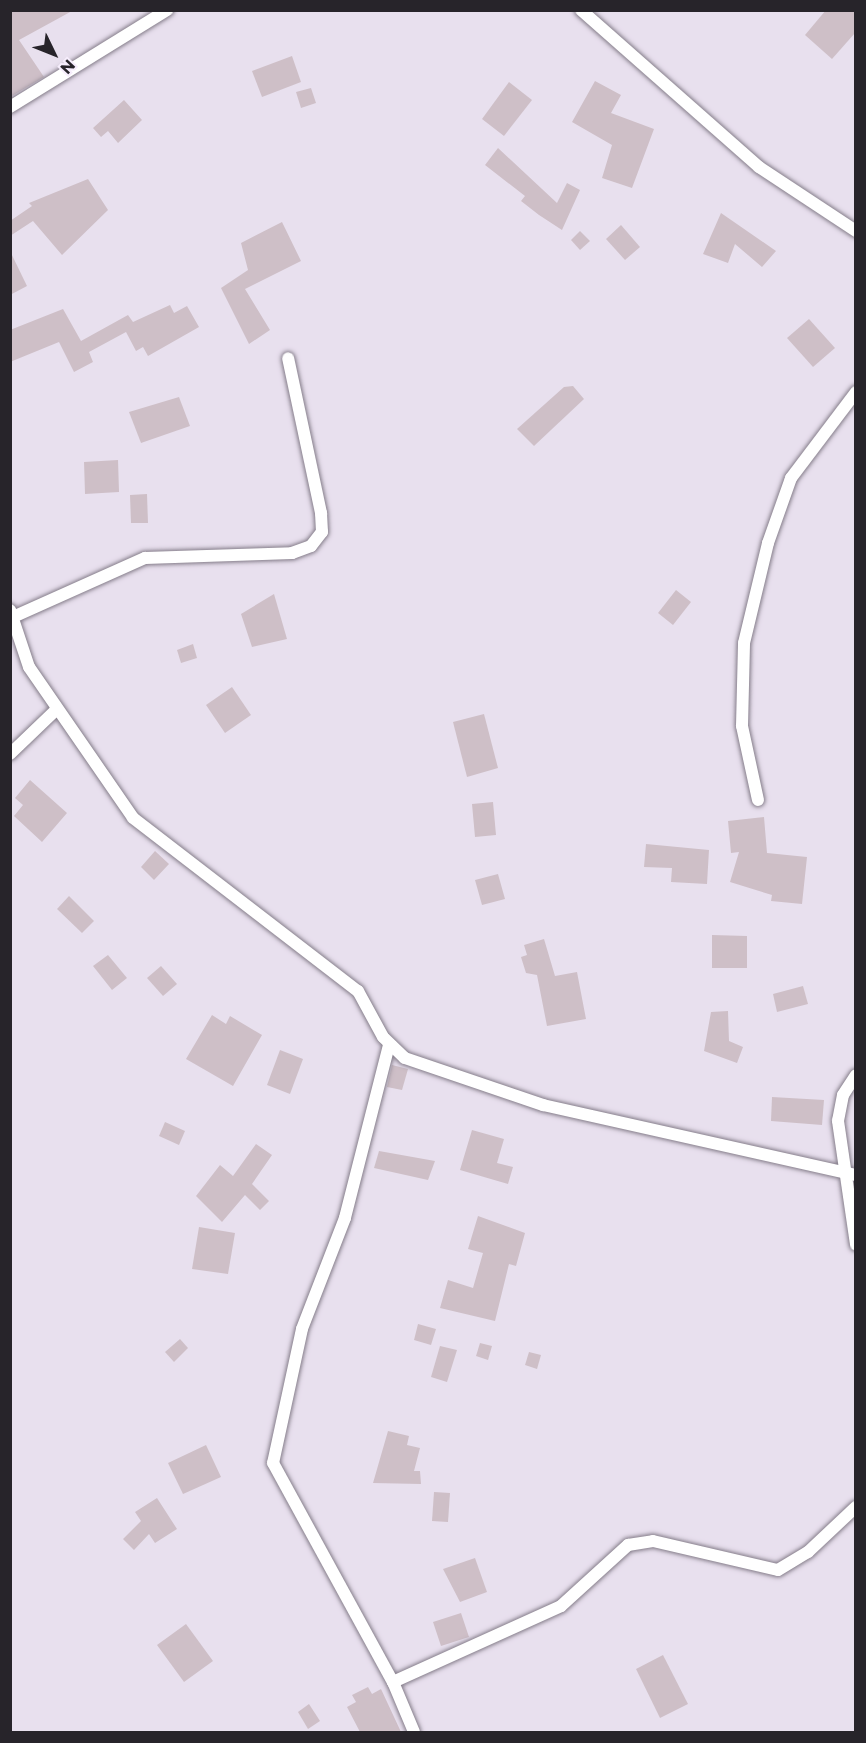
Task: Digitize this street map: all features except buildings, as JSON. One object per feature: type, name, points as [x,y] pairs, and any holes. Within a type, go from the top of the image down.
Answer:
[{"type":"street","points":[[10,107],[167,10]]},
{"type":"street","points":[[581,10],[742,153],[855,231]]},
{"type":"street","points":[[288,358],[321,513],[322,532],[311,546],[292,553],[145,558],[12,613],[29,668],[57,709],[134,818],[358,991],[389,1045],[405,1058],[543,1105],[850,1174]]},
{"type":"street","points":[[758,800],[742,726],[744,643],[765,554],[791,478],[855,392]]},
{"type":"street","points":[[10,754],[57,709]]},
{"type":"street","points":[[389,1045],[345,1218],[302,1329],[273,1463],[393,1683],[414,1732]]},
{"type":"street","points":[[855,1075],[838,1121],[850,1174],[855,1245]]},
{"type":"street","points":[[393,1683],[561,1606],[628,1545],[653,1541],[778,1570],[808,1552],[855,1507]]}]
